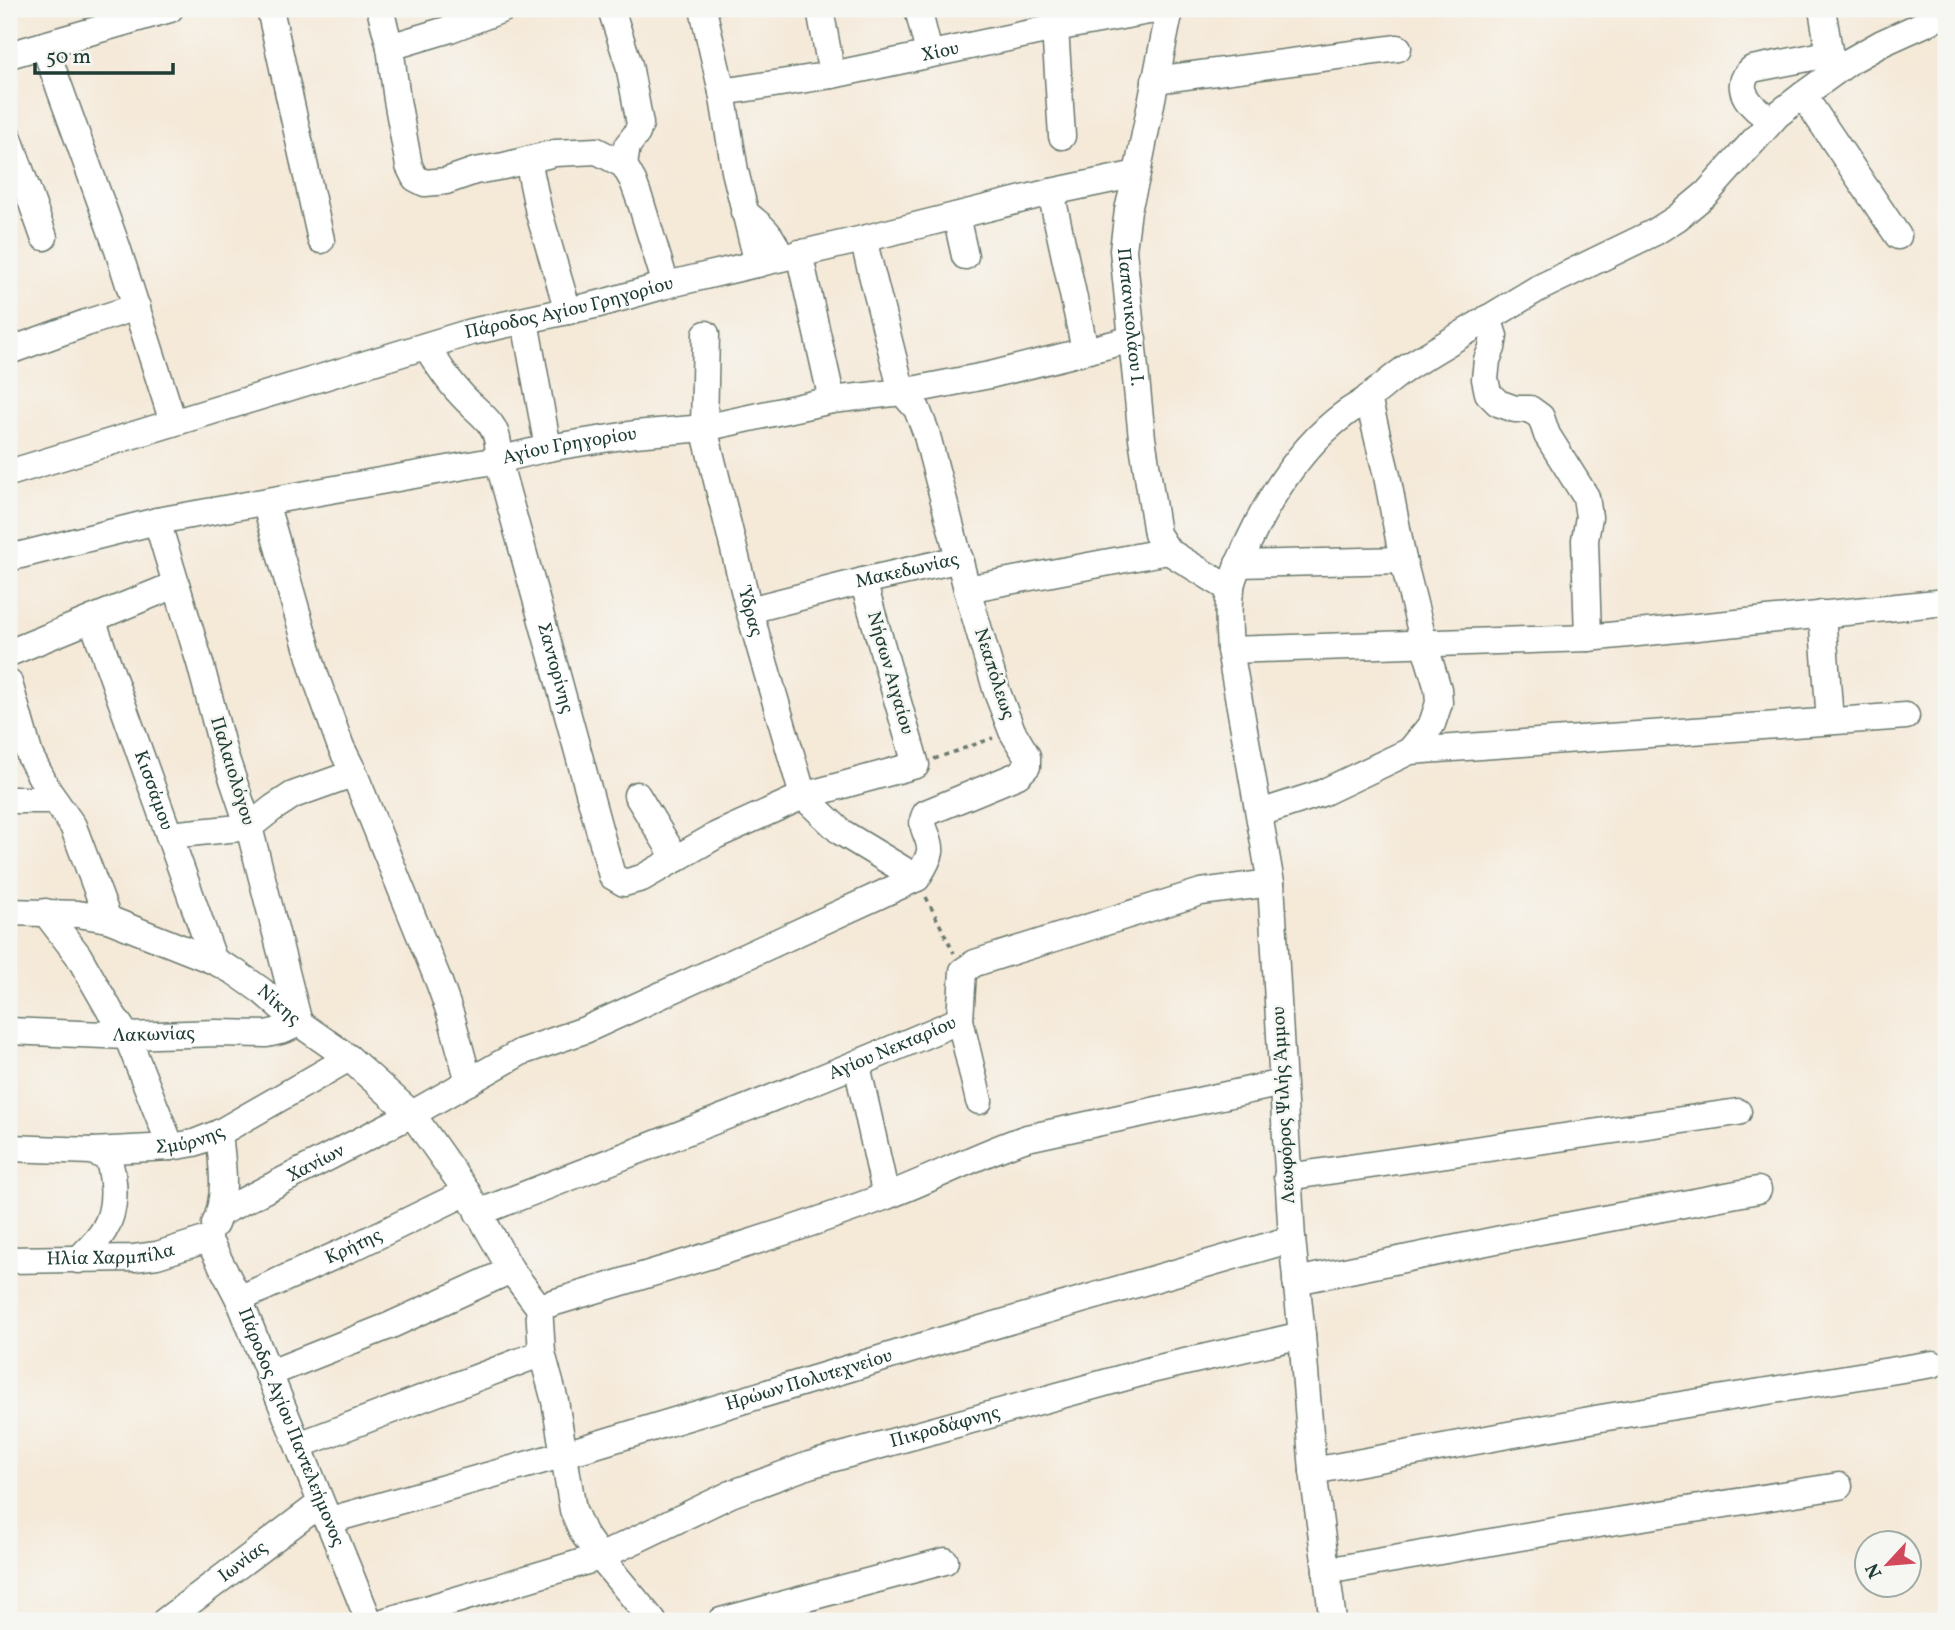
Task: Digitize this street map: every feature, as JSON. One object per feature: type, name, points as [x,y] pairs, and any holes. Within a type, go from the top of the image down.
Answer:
[{"type":"street","points":[[9,55],[170,9]]},
{"type":"street","points":[[270,9],[321,240]]},
{"type":"street","points":[[380,9],[390,47],[409,166],[415,178],[425,183],[446,181],[475,171],[555,153],[597,151],[624,165],[633,181],[666,285]]},
{"type":"street","points":[[390,47],[450,29],[477,13],[503,9]]},
{"type":"street","points":[[611,9],[629,65],[640,124],[627,146],[624,165]]},
{"type":"street","points":[[703,9],[722,92],[744,212],[763,228],[776,244],[779,259],[832,400]]},
{"type":"street","points":[[821,9],[832,75]]},
{"type":"street","points":[[918,9],[929,53]]},
{"type":"street","name":"Χίου","points":[[722,92],[832,75],[929,53],[1160,9]]},
{"type":"street","name":"Παπανικολάου Ι.","points":[[1168,551],[1157,534],[1142,438],[1123,250],[1128,210],[1170,9]]},
{"type":"street","points":[[1772,120],[1756,109],[1744,93],[1745,75],[1752,69],[1831,63],[1822,9]]},
{"type":"street","name":"Λεωφόρος Ψιλής Άμμου","points":[[1333,1621],[1313,1471],[1292,1239],[1271,883],[1230,650],[1228,611],[1230,590],[1238,564],[1264,510],[1302,453],[1393,376],[1537,289],[1655,232],[1677,218],[1714,186],[1772,120],[1803,95],[1831,63],[1850,61],[1946,14]]},
{"type":"street","points":[[1055,28],[1062,136]]},
{"type":"street","points":[[44,46],[137,307],[173,422]]},
{"type":"street","points":[[1156,80],[1398,48]]},
{"type":"street","points":[[1803,95],[1898,236]]},
{"type":"street","points":[[9,138],[44,237]]},
{"type":"street","points":[[528,160],[539,213],[568,311]]},
{"type":"street","name":"Πάροδος Αγίου Γρηγορίου","points":[[9,472],[471,332],[568,311],[1051,192],[1137,174]]},
{"type":"street","points":[[1051,192],[1085,350]]},
{"type":"street","points":[[956,216],[965,256]]},
{"type":"street","points":[[863,239],[902,392],[917,409],[926,432],[960,559]]},
{"type":"street","points":[[548,448],[533,319],[556,270]]},
{"type":"street","points":[[9,351],[137,307]]},
{"type":"street","points":[[1488,318],[1494,336],[1485,379],[1488,393],[1498,403],[1515,409],[1530,409],[1541,417],[1547,435],[1586,497],[1589,517],[1585,540],[1588,638]]},
{"type":"street","name":"Ύδρας","points":[[706,334],[704,428],[749,610],[803,796]]},
{"type":"street","name":"Αγίου Γρηγορίου","points":[[9,558],[157,521],[498,460],[548,448],[635,433],[704,428],[832,400],[902,392],[990,375],[1133,339]]},
{"type":"street","name":"Σαντορίνης","points":[[426,346],[445,376],[493,426],[500,445],[498,460],[612,876],[624,883],[642,878],[677,859]]},
{"type":"street","points":[[1368,398],[1403,560],[1438,689],[1439,703],[1432,724],[1410,751]]},
{"type":"street","points":[[265,502],[316,678],[341,747],[439,982],[469,1082]]},
{"type":"street","name":"Παλαιολόγου","points":[[157,521],[224,753],[249,827],[299,1023]]},
{"type":"street","points":[[1168,551],[1230,590]]},
{"type":"street","name":"Μακεδωνίας","points":[[749,610],[960,559],[967,589],[1168,551]]},
{"type":"street","points":[[1238,564],[1403,560]]},
{"type":"street","name":"Νήσων Αιγαίου","points":[[863,581],[916,765]]},
{"type":"street","points":[[9,653],[175,584]]},
{"type":"street","name":"Νεαπόλεως","points":[[916,878],[930,853],[930,844],[922,826],[926,813],[1018,775],[1027,766],[1027,756],[1012,731],[997,692],[967,589]]},
{"type":"street","points":[[1230,650],[1588,638],[1946,602]]},
{"type":"street","points":[[1822,614],[1830,721]]},
{"type":"street","name":"Κισσάμου","points":[[92,619],[214,961]]},
{"type":"street","points":[[9,683],[30,755],[54,800],[72,826],[108,919]]},
{"type":"street","points":[[1260,813],[1322,793],[1410,751],[1906,716]]},
{"type":"street","points":[[638,795],[677,859],[716,835],[803,796],[916,765]]},
{"type":"street","points":[[169,835],[249,827],[293,795],[353,771]]},
{"type":"street","points":[[803,796],[841,832],[916,878]]},
{"type":"street","points":[[9,800],[54,800]]},
{"type":"street","name":"Χανίων","points":[[220,1213],[412,1114],[521,1052],[596,1025],[916,878]]},
{"type":"street","points":[[963,971],[985,958],[1201,892],[1271,883]]},
{"type":"street","name":"Νίκης","points":[[9,912],[78,914],[108,919],[214,961],[261,991],[299,1023],[349,1058],[412,1114],[439,1150],[511,1270],[539,1307]]},
{"type":"street","points":[[45,912],[78,955],[127,1036],[171,1147]]},
{"type":"street","name":"Αγίου Νεκταρίου","points":[[472,1202],[857,1065],[960,1020],[963,971]]},
{"type":"street","points":[[960,1020],[979,1101]]},
{"type":"street","name":"Λακωνίας","points":[[9,1031],[127,1036],[266,1034],[299,1023]]},
{"type":"street","name":"Σμύρνης","points":[[9,1148],[92,1151],[171,1147],[194,1143],[219,1133],[349,1058]]},
{"type":"street","points":[[857,1065],[886,1196]]},
{"type":"street","points":[[653,1621],[600,1557],[583,1533],[573,1510],[555,1401],[542,1353],[539,1307],[771,1235],[886,1196],[990,1150],[1027,1138],[1282,1083]]},
{"type":"street","points":[[1287,1177],[1738,1112]]},
{"type":"street","points":[[208,1238],[220,1213],[223,1170],[219,1133]]},
{"type":"street","points":[[78,1260],[105,1229],[113,1203],[114,1178],[108,1158],[92,1151]]},
{"type":"street","points":[[1296,1281],[1540,1231],[1758,1191]]},
{"type":"street","name":"Κρήτης","points":[[239,1299],[351,1249],[472,1202]]},
{"type":"street","name":"Ηλία Χαρμπίλα","points":[[9,1260],[134,1258],[157,1255],[208,1238]]},
{"type":"street","name":"Πάροδος Αγίου Παντελεήμονος","points":[[208,1238],[239,1299],[369,1621]]},
{"type":"street","name":"Ηρώων Πολυτεχνείου","points":[[324,1512],[565,1454],[1292,1239]]},
{"type":"street","points":[[268,1374],[388,1326],[511,1270]]},
{"type":"street","name":"Πικροδάφνης","points":[[386,1621],[600,1557],[731,1494],[809,1465],[1155,1369],[1302,1335]]},
{"type":"street","points":[[299,1445],[542,1353]]},
{"type":"street","points":[[1313,1471],[1601,1418],[1933,1364]]},
{"type":"street","points":[[1325,1571],[1560,1530],[1839,1486]]},
{"type":"street","name":"Ιωνίας","points":[[165,1621],[324,1512]]},
{"type":"street","points":[[721,1621],[945,1561]]},
{"type":"path","points":[[916,765],[1012,731]]},
{"type":"path","points":[[916,878],[963,971]]}]
